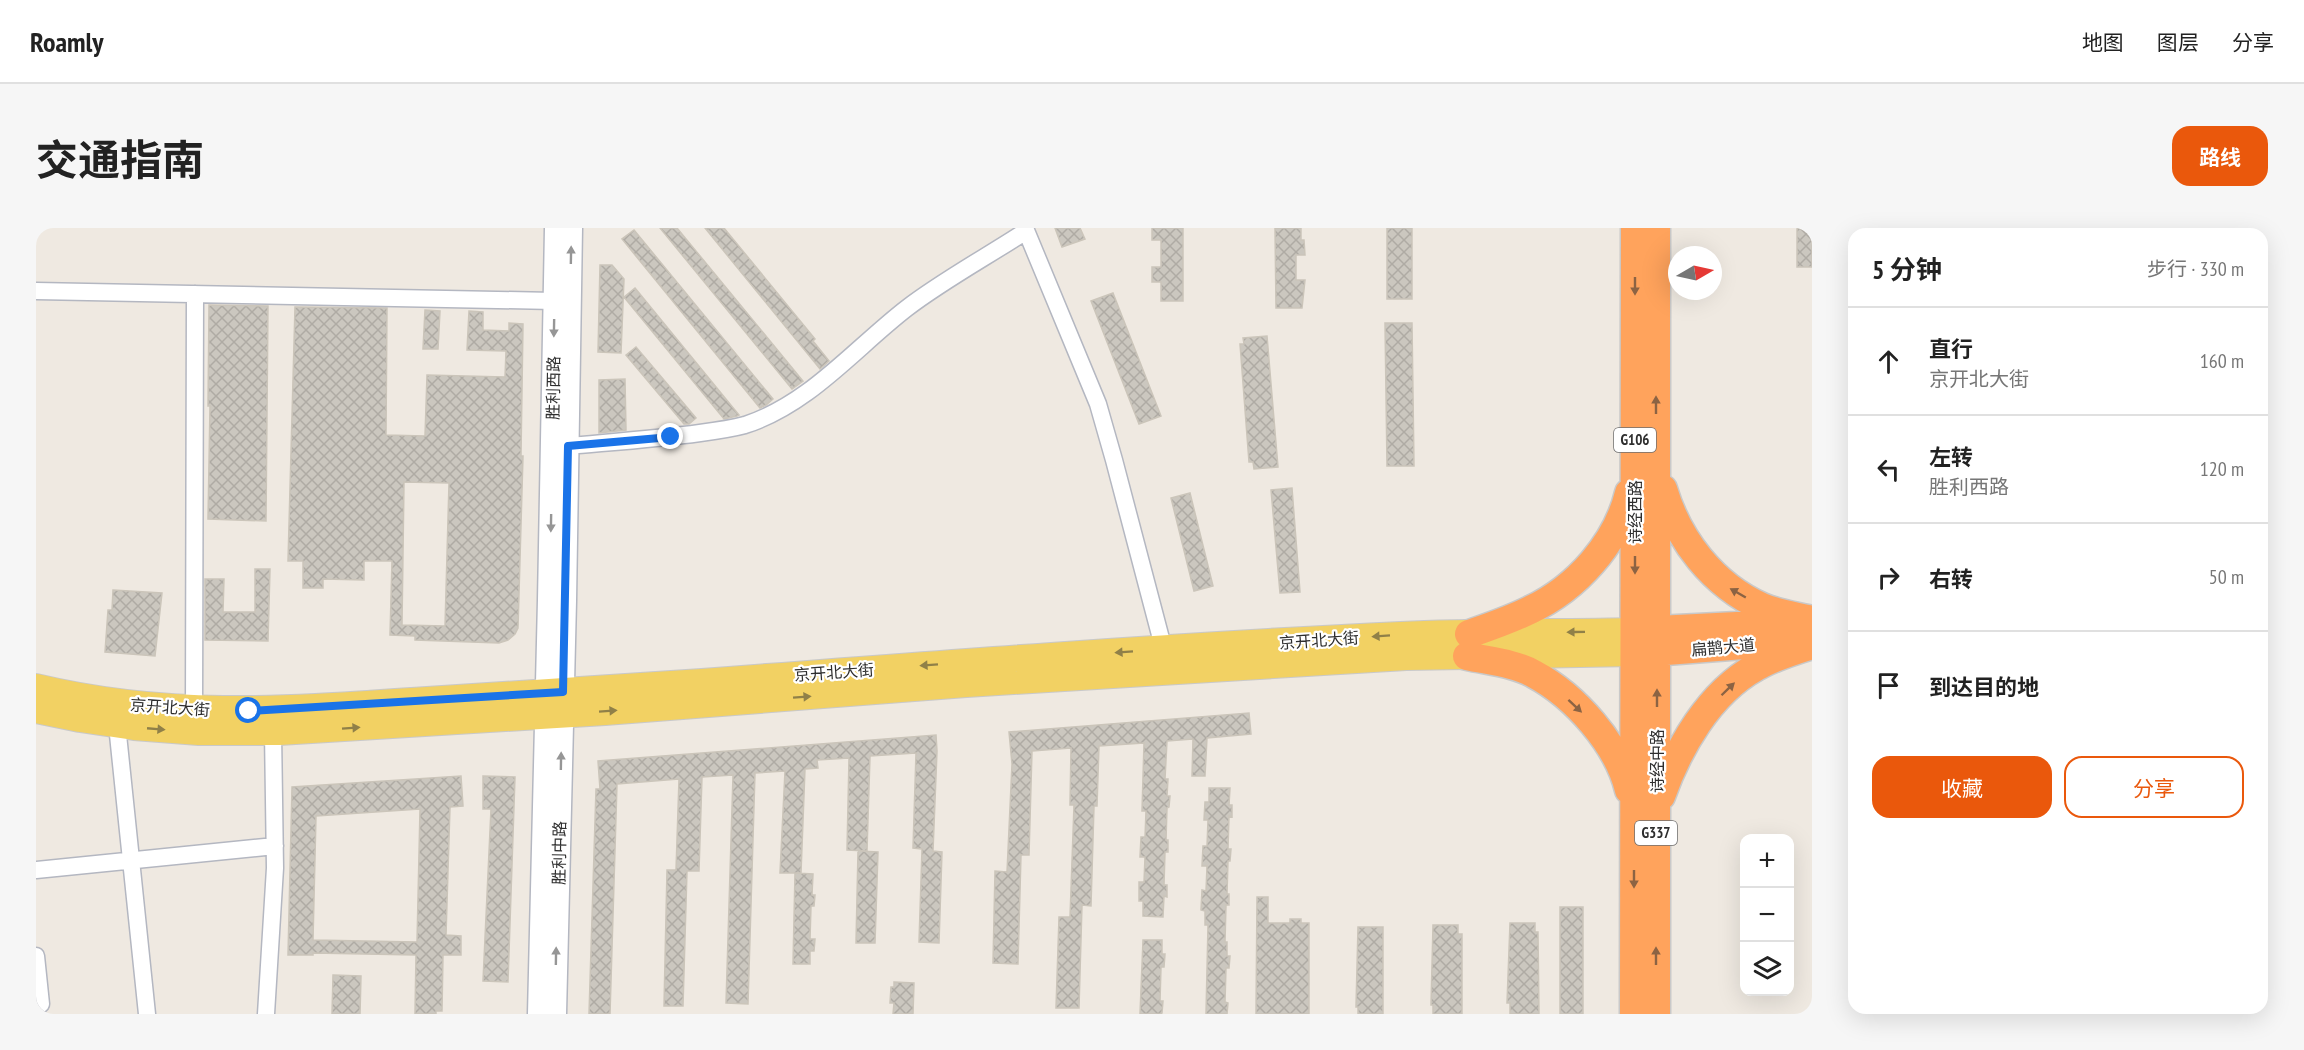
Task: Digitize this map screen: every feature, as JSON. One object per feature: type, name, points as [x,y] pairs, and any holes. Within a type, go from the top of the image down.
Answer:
[{"type":"highway","name":"诗经西路","points":[[1635,228],[1635,467],[1646,642]]},
{"type":"highway","name":"诗经西路","points":[[1646,642],[1656,449],[1656,228]]},
{"type":"highway","points":[[1656,449],[1660,478],[1679,530],[1706,566],[1728,587],[1762,607],[1812,621]]},
{"type":"highway","points":[[1468,645],[1532,610],[1575,580],[1592,563],[1605,548],[1616,526],[1627,500],[1635,467]]},
{"type":"highway","name":"扁鹊大道","points":[[1646,642],[1812,621]]},
{"type":"highway","name":"扁鹊大道","points":[[1646,642],[1812,640]]},
{"type":"highway","name":"诗经中路","points":[[1634,1014],[1645,811],[1646,642]]},
{"type":"highway","points":[[1468,645],[1533,673],[1563,695],[1598,727],[1645,811],[1707,710],[1735,682],[1755,667],[1812,645]]},
{"type":"highway","name":"诗经中路","points":[[1645,811],[1656,1014]]},
{"type":"main road","name":"京开北大街","points":[[36,710],[117,725],[199,732],[273,732],[555,703],[1164,650],[1404,635],[1468,645],[1646,642]]},
{"type":"main road","name":"京开北大街","points":[[36,687],[111,702],[194,709],[278,710],[555,703],[966,684],[1406,657],[1468,645]]},
{"type":"street","name":"胜利西路","points":[[555,703],[554,301],[556,228]]},
{"type":"street","name":"胜利西路","points":[[555,703],[568,446],[571,228]]},
{"type":"street","points":[[568,446],[671,437],[718,430],[744,425],[767,416],[793,402],[818,384],[908,307],[1026,230],[1098,404],[1164,650]]},
{"type":"street","points":[[36,291],[554,301]]},
{"type":"street","points":[[194,709],[195,294]]},
{"type":"street","name":"胜利中路","points":[[539,1014],[555,703]]},
{"type":"street","name":"胜利中路","points":[[555,703],[555,1014]]},
{"type":"street","points":[[117,725],[147,1014]]},
{"type":"street","points":[[266,1014],[275,846],[273,732]]},
{"type":"street","points":[[36,870],[275,846]]},
{"type":"street","points":[[36,956],[41,1004],[36,1005]]},
{"type":"building","points":[[660,228],[677,228],[803,381],[792,389]]},
{"type":"building","points":[[705,228],[724,228],[815,339],[813,341],[829,361],[820,369]]},
{"type":"building","points":[[1055,228],[1080,228],[1085,239],[1062,247]]},
{"type":"building","points":[[1152,228],[1183,228],[1183,301],[1161,301],[1161,282],[1152,282],[1152,267],[1161,267],[1161,240],[1152,240]]},
{"type":"building","points":[[1275,228],[1301,228],[1305,255],[1296,255],[1296,280],[1305,280],[1302,308],[1276,308]]},
{"type":"building","points":[[1387,228],[1412,228],[1412,299],[1387,299]]},
{"type":"building","points":[[1797,228],[1812,228],[1812,267],[1797,267]]},
{"type":"building","points":[[634,230],[773,399],[766,405],[760,408],[622,239]]},
{"type":"building","points":[[600,265],[612,265],[624,279],[621,353],[598,352]]},
{"type":"building","points":[[635,288],[739,415],[724,419],[624,297]]},
{"type":"building","points":[[1113,293],[1161,416],[1139,424],[1091,301]]},
{"type":"building","points":[[209,305],[268,306],[266,521],[208,519]]},
{"type":"building","points":[[295,307],[387,308],[386,435],[425,436],[427,375],[505,377],[506,351],[467,350],[469,311],[483,312],[483,330],[509,331],[509,323],[523,324],[521,456],[523,456],[518,628],[515,634],[499,643],[415,640],[415,636],[390,635],[392,561],[364,561],[364,580],[323,579],[323,588],[303,588],[303,561],[288,561]],"holes":[[[404,482],[449,483],[445,626],[402,625]]]},
{"type":"building","points":[[425,310],[440,311],[438,349],[423,349]]},
{"type":"building","points":[[1385,323],[1412,323],[1414,466],[1387,466]]},
{"type":"building","points":[[1267,336],[1278,467],[1254,469],[1253,462],[1249,462],[1240,344],[1244,344],[1243,338]]},
{"type":"building","points":[[636,347],[696,418],[689,424],[684,424],[626,355]]},
{"type":"building","points":[[625,379],[626,430],[599,433],[599,380]]},
{"type":"building","points":[[1292,488],[1300,592],[1280,593],[1271,490]]},
{"type":"building","points":[[1190,493],[1213,586],[1194,591],[1171,498]]},
{"type":"building","points":[[255,569],[270,569],[268,641],[205,640],[205,579],[224,579],[223,612],[255,612]]},
{"type":"building","points":[[113,590],[162,593],[155,656],[105,652],[108,610],[112,610]]},
{"type":"building","points":[[1249,713],[1251,734],[1207,738],[1205,776],[1192,776],[1193,739],[1167,741],[1165,779],[1168,779],[1167,796],[1170,796],[1167,808],[1168,852],[1165,852],[1164,885],[1167,885],[1167,897],[1164,896],[1163,917],[1143,916],[1143,901],[1139,901],[1139,882],[1144,882],[1145,857],[1140,857],[1141,837],[1145,837],[1146,811],[1142,811],[1144,743],[1099,746],[1097,806],[1094,806],[1091,906],[1082,905],[1079,1008],[1056,1008],[1059,917],[1070,917],[1074,805],[1070,805],[1071,748],[1032,751],[1029,855],[1021,855],[1018,964],[993,963],[995,871],[1007,872],[1012,764],[1009,732]]},
{"type":"building","points":[[936,735],[933,851],[942,852],[939,943],[919,942],[922,849],[913,848],[916,753],[870,756],[867,851],[847,850],[849,758],[817,760],[818,768],[805,769],[801,873],[780,873],[785,771],[755,773],[748,1004],[726,1003],[733,775],[702,777],[699,871],[687,871],[683,1006],[664,1006],[667,870],[676,870],[679,779],[617,784],[610,1014],[589,1014],[596,789],[600,789],[598,761]]},
{"type":"building","points":[[461,776],[463,806],[450,807],[446,935],[461,936],[461,955],[443,955],[442,1011],[436,1011],[436,1014],[415,1014],[416,955],[313,953],[313,955],[288,955],[292,787]],"holes":[[[420,809],[417,942],[313,940],[316,816]]]},
{"type":"building","points":[[483,776],[515,777],[508,982],[483,981],[491,809],[483,809]]},
{"type":"building","points":[[1209,788],[1230,788],[1229,805],[1232,805],[1232,817],[1229,816],[1228,849],[1231,849],[1230,861],[1228,861],[1229,905],[1226,905],[1225,942],[1227,942],[1227,956],[1230,956],[1229,968],[1226,968],[1227,1014],[1206,1014],[1208,925],[1205,925],[1205,911],[1201,910],[1202,890],[1206,891],[1207,866],[1202,866],[1203,846],[1207,846],[1208,820],[1204,820],[1205,802],[1209,802]]},
{"type":"building","points":[[858,851],[878,852],[875,943],[856,943]]},
{"type":"building","points":[[795,873],[813,874],[812,895],[815,895],[814,906],[811,906],[810,939],[815,939],[814,951],[810,951],[810,964],[793,964]]},
{"type":"building","points":[[1257,897],[1268,897],[1268,923],[1290,923],[1290,919],[1301,919],[1301,923],[1309,923],[1309,1014],[1256,1014]]},
{"type":"building","points":[[1560,907],[1583,907],[1583,1014],[1560,1014]]},
{"type":"building","points":[[1510,923],[1535,923],[1535,932],[1538,932],[1539,1014],[1510,1014],[1510,1003],[1507,1003]]},
{"type":"building","points":[[1433,925],[1458,925],[1458,934],[1462,934],[1462,1014],[1433,1014],[1433,1005],[1431,1005]]},
{"type":"building","points":[[1358,927],[1383,927],[1383,1014],[1358,1014],[1358,1007],[1356,1007]]},
{"type":"building","points":[[1143,940],[1162,940],[1162,954],[1165,954],[1164,967],[1161,967],[1160,1001],[1163,1001],[1160,1014],[1140,1014]]},
{"type":"building","points":[[333,975],[361,976],[360,1014],[332,1014]]},
{"type":"building","points":[[894,982],[914,983],[913,1014],[893,1014],[894,1003],[890,1003],[891,987],[894,987]]},
{"type":"route","points":[[249,711],[563,692],[568,446],[671,437]]}]
